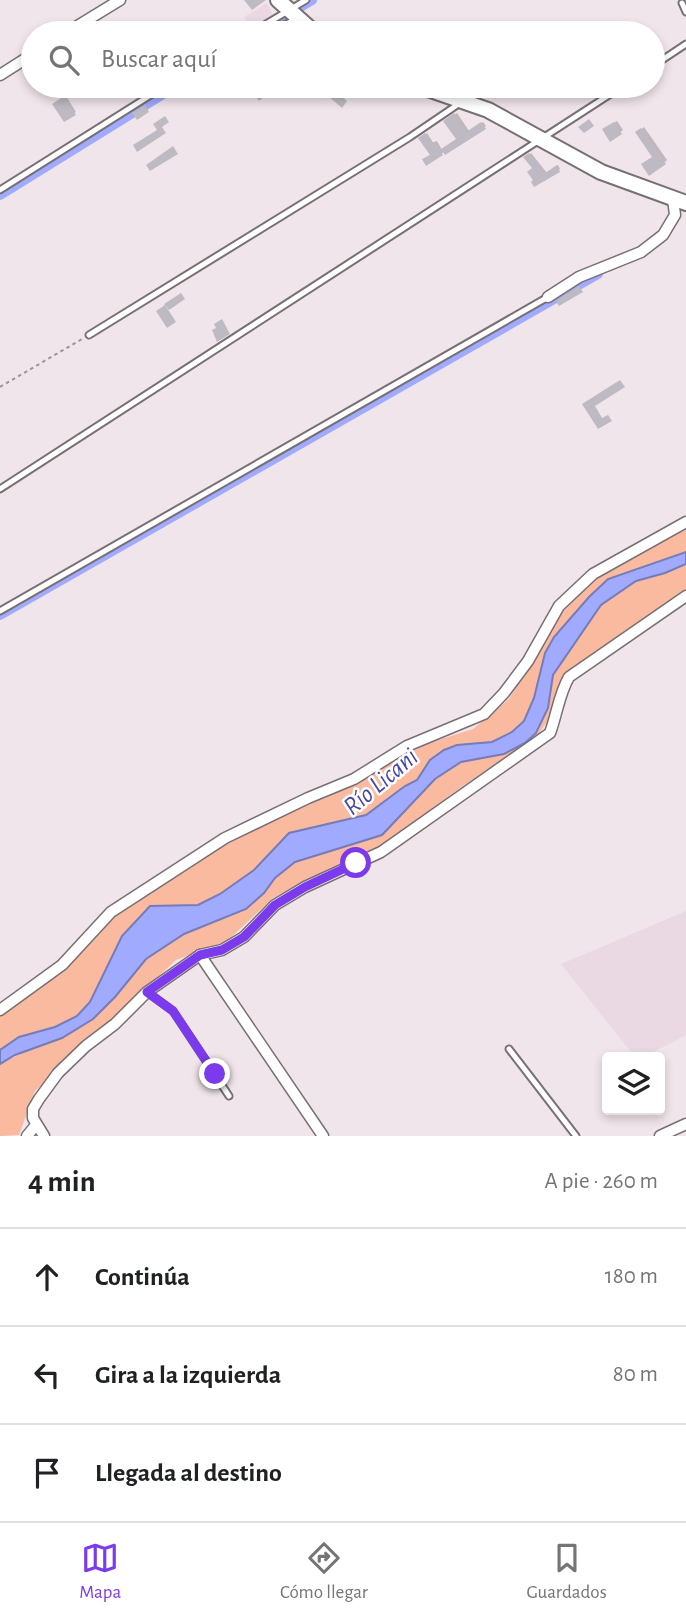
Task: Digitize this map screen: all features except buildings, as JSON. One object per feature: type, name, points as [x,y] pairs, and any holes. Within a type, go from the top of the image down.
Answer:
[{"type":"main road","points":[[458,98],[514,123],[601,172],[680,201]]},
{"type":"street","points":[[86,21],[120,0]]},
{"type":"street","points":[[0,75],[21,62]]},
{"type":"street","points":[[548,297],[579,277],[641,252],[663,235],[680,201]]},
{"type":"street","points":[[0,1010],[62,965],[111,912],[225,838],[354,779],[407,746],[484,714],[528,661],[559,606],[582,583],[593,574],[686,522]]},
{"type":"street","points":[[27,1136],[34,1122],[33,1109],[58,1073],[86,1046],[116,1024],[147,992],[200,955],[222,950],[244,937],[275,905],[305,887],[381,852],[550,733],[561,692],[569,677],[686,596]]},
{"type":"street","points":[[200,955],[323,1136]]},
{"type":"street","points":[[34,1122],[44,1136]]},
{"type":"street","points":[[660,1136],[683,1129]]},
{"type":"lane","points":[[270,21],[306,0]]},
{"type":"lane","points":[[682,3],[686,12]]},
{"type":"lane","points":[[665,58],[686,44]]},
{"type":"lane","points":[[0,190],[146,98]]},
{"type":"lane","points":[[0,489],[605,98]]},
{"type":"lane","points":[[89,335],[410,138],[465,100]]},
{"type":"lane","points":[[0,611],[548,297]]},
{"type":"lane","points":[[147,992],[173,1011],[229,1096]]},
{"type":"lane","points":[[509,1049],[576,1136]]},
{"type":"path","points":[[0,387],[89,335]]},
{"type":"shaded area","points":[[267,3],[273,15],[263,21],[247,21],[244,17]]},
{"type":"shaded area","points":[[686,529],[686,552],[608,579],[554,637],[545,653],[534,698],[524,721],[512,732],[492,742],[457,745],[422,772],[417,780],[366,815],[289,833],[254,870],[220,894],[198,905],[150,906],[122,936],[90,1002],[77,1016],[55,1027],[19,1037],[0,1050],[0,1015],[63,967],[107,920],[223,846],[429,743],[473,729],[509,699],[560,615],[589,583]]},
{"type":"shaded area","points":[[686,564],[686,590],[581,663],[563,685],[550,718],[534,740],[461,787],[383,845],[330,868],[273,898],[227,941],[176,960],[35,1091],[19,1135],[0,1136],[0,1064],[93,1019],[146,959],[184,934],[246,909],[264,893],[275,878],[295,862],[382,835],[435,779],[461,762],[504,754],[525,743],[548,708],[553,676],[601,605],[636,581]]},
{"type":"shaded area","points":[[686,911],[686,1035],[654,1052],[631,1052],[561,964]]},
{"type":"water","name":"Río Licani","points":[[686,552],[686,564],[636,581],[601,605],[553,675],[548,708],[536,733],[525,743],[504,754],[461,762],[435,779],[382,835],[295,862],[275,878],[264,893],[246,909],[184,934],[146,959],[93,1019],[62,1038],[15,1055],[0,1064],[0,1050],[19,1037],[55,1027],[77,1016],[90,1002],[122,936],[150,906],[198,905],[220,894],[254,870],[289,833],[366,815],[417,780],[430,760],[444,750],[457,745],[492,742],[512,732],[524,721],[534,698],[545,653],[554,637],[589,597],[608,579]]},
{"type":"waterway","points":[[297,9],[312,0]]},
{"type":"waterway","points":[[0,195],[157,98]]},
{"type":"waterway","points":[[0,615],[598,274]]},
{"type":"route","points":[[215,1074],[173,1011],[147,992],[200,955],[222,950],[244,937],[275,905],[305,887],[356,863]]}]
